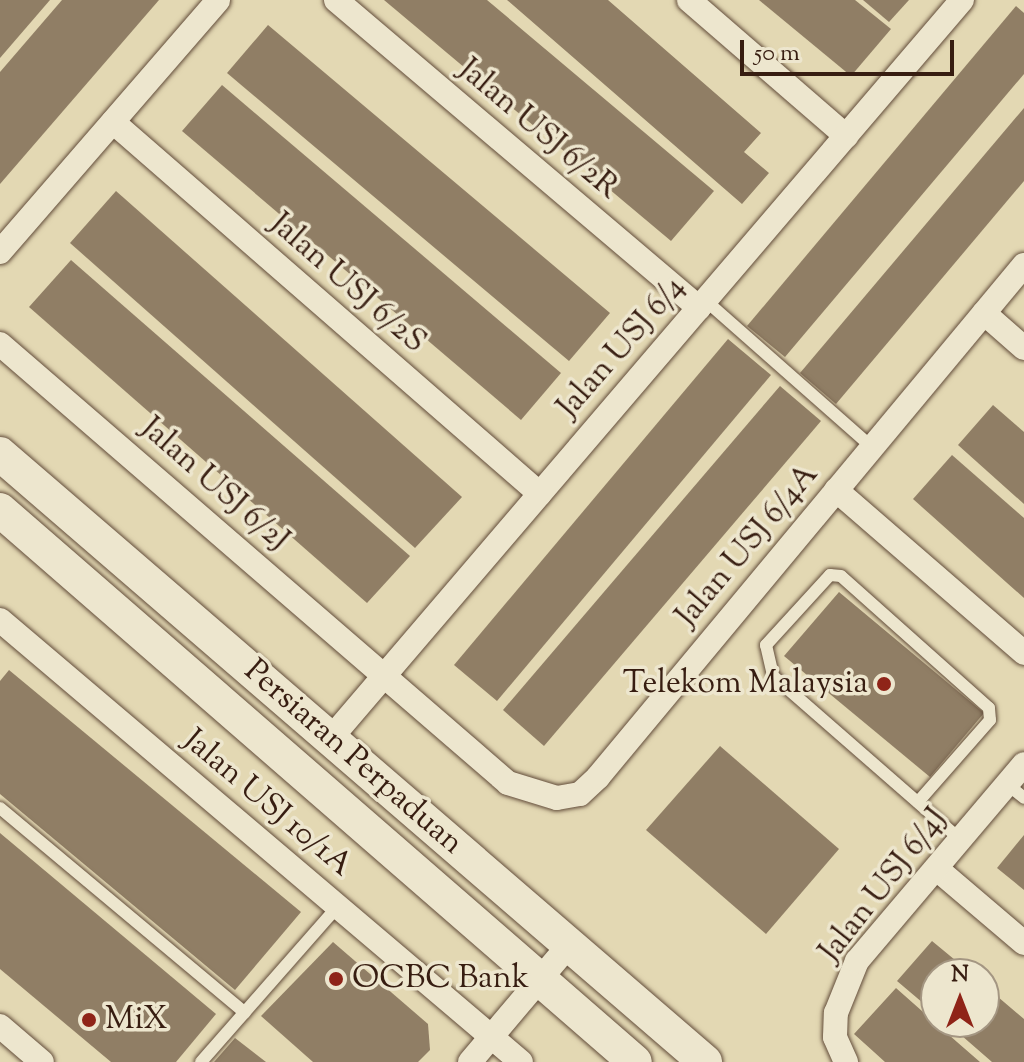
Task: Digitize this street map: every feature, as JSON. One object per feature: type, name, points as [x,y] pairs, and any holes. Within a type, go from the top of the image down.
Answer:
[{"type":"main road","name":"Persiaran Perpaduan","points":[[0,454],[705,1062]]},
{"type":"main road","name":"Persiaran Perpaduan","points":[[0,510],[635,1062]]},
{"type":"street","points":[[0,252],[218,0]]},
{"type":"street","name":"Jalan USJ 6/2R","points":[[336,0],[702,304]]},
{"type":"street","points":[[689,0],[846,136]]},
{"type":"street","name":"Jalan USJ 6/4","points":[[331,738],[962,0]]},
{"type":"street","name":"Jalan USJ 6/2S","points":[[113,122],[540,494]]},
{"type":"street","name":"Jalan USJ 6/4A","points":[[385,674],[508,783],[557,798],[580,794],[1024,265]]},
{"type":"street","points":[[984,313],[1024,348]]},
{"type":"street","name":"Jalan USJ 6/2J","points":[[0,344],[385,674]]},
{"type":"street","points":[[836,490],[1024,653]]},
{"type":"street","name":"Jalan USJ 10/1A","points":[[3,629],[521,1062]]},
{"type":"street","name":"Jalan USJ 6/4J","points":[[846,1062],[835,1037],[843,986],[857,961],[961,840],[1016,791],[1024,764]]},
{"type":"street","points":[[937,869],[1024,943]]},
{"type":"street","points":[[470,1062],[569,945]]},
{"type":"street","points":[[0,1026],[40,1061]]},
{"type":"lane","points":[[702,304],[872,447]]},
{"type":"lane","points":[[918,802],[990,720],[989,708],[841,576],[830,575],[766,645],[766,659],[773,676],[961,840]]},
{"type":"lane","points":[[0,808],[245,1013]]},
{"type":"lane","points":[[201,1062],[338,906]]},
{"type":"building","points":[[0,0],[50,0],[0,58]]},
{"type":"building","points":[[62,0],[159,0],[0,184],[0,72]]},
{"type":"building","points":[[384,0],[487,0],[714,191],[671,241]]},
{"type":"building","points":[[507,0],[608,0],[761,133],[744,152],[769,173],[742,204]]},
{"type":"building","points":[[759,0],[855,0],[891,29],[851,76]]},
{"type":"building","points":[[863,0],[909,0],[889,22]]},
{"type":"building","points":[[1016,6],[1024,13],[1024,74],[785,357],[747,326]]},
{"type":"building","points":[[268,25],[610,313],[569,361],[227,73]]},
{"type":"building","points":[[222,85],[561,373],[521,420],[182,131]]},
{"type":"building","points":[[1024,108],[1024,181],[836,404],[800,373]]},
{"type":"building","points":[[116,191],[462,497],[415,548],[70,243]]},
{"type":"building","points":[[71,260],[410,556],[367,603],[29,307]]},
{"type":"building","points":[[728,339],[771,375],[497,701],[454,665]]},
{"type":"building","points":[[780,386],[821,421],[544,746],[503,710]]},
{"type":"building","points":[[993,405],[1024,432],[1024,504],[958,445]]},
{"type":"building","points":[[952,455],[1024,518],[1024,598],[913,499]]},
{"type":"building","name":"Telekom Malaysia","points":[[839,592],[984,713],[930,777],[784,656]]},
{"type":"building","points":[[9,670],[301,912],[235,990],[0,794],[0,681]]},
{"type":"building","points":[[720,746],[839,849],[766,934],[646,830]]},
{"type":"building","points":[[0,833],[216,1014],[176,1062],[111,1062],[0,969]]},
{"type":"building","points":[[1024,835],[1024,890],[997,868]]},
{"type":"building","points":[[932,941],[953,958],[920,958],[920,1000],[897,981]]},
{"type":"building","name":"OCBC Bank","points":[[333,942],[428,1024],[430,1050],[418,1062],[313,1062],[261,1016]]},
{"type":"building","points":[[896,988],[920,1009],[920,1038],[953,1038],[980,1062],[885,1062],[854,1034]]},
{"type":"building","points":[[1000,999],[1024,1019],[1024,1062],[992,1062],[964,1038],[1000,1038]]},
{"type":"building","points":[[235,1038],[266,1062],[214,1062]]},
{"type":"place","name":"Telekom Malaysia","points":[[884,684]]},
{"type":"place","name":"OCBC Bank","points":[[336,979]]},
{"type":"place","name":"MiX","points":[[89,1020]]}]
